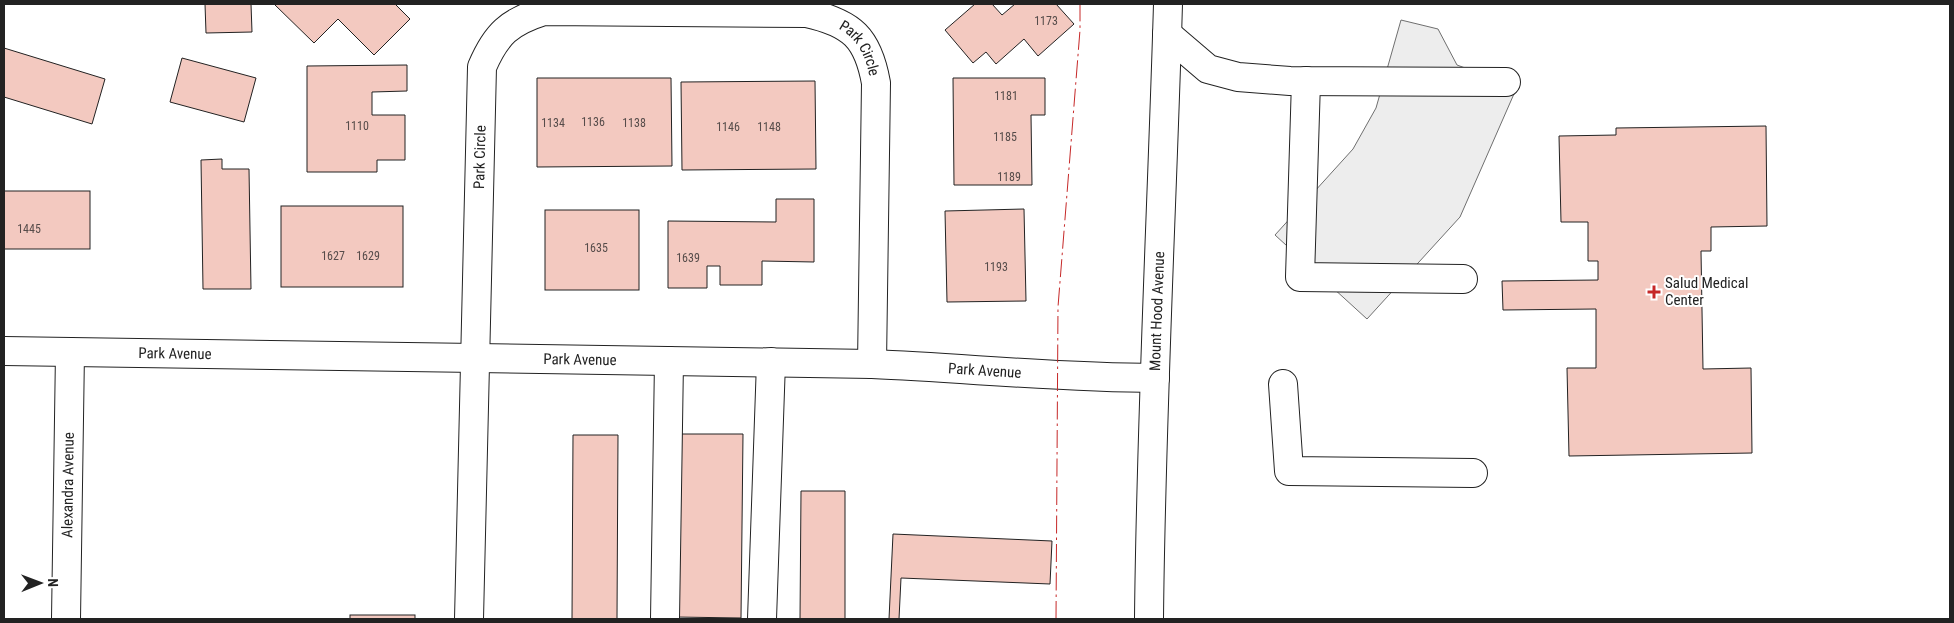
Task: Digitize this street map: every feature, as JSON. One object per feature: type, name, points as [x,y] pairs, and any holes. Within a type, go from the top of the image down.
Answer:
[{"type":"street","name":"Mount Hood Avenue","points":[[1149,619],[1151,458],[1168,4]]},
{"type":"street","name":"Park Circle","points":[[469,619],[482,67],[492,44],[506,28],[525,17],[544,11],[807,13],[831,18],[851,30],[865,45],[872,60],[876,83],[872,364]]},
{"type":"street","points":[[1167,34],[1208,69],[1238,77],[1306,81],[1506,82]]},
{"type":"street","points":[[1306,81],[1300,277],[1463,279]]},
{"type":"street","name":"Park Avenue","points":[[4,351],[872,364],[964,368],[1092,378],[1155,378]]},
{"type":"street","name":"Alexandra Avenue","points":[[66,619],[70,352]]},
{"type":"street","points":[[665,619],[669,361]]},
{"type":"street","points":[[762,619],[770,362]]},
{"type":"street","points":[[1283,384],[1289,470],[1473,473]]},
{"type":"shaded area","points":[[1401,20],[1438,29],[1457,65],[1517,87],[1460,217],[1367,319],[1275,235],[1353,149],[1376,108]]},
{"type":"building","points":[[205,4],[251,4],[252,32],[206,33]]},
{"type":"building","points":[[274,4],[395,4],[410,19],[374,55],[338,19],[314,43]]},
{"type":"building","points":[[975,4],[992,4],[1002,15],[1015,4],[1056,4],[1074,24],[1038,56],[1024,39],[996,64],[986,52],[973,63],[945,30]]},
{"type":"building","points":[[4,48],[105,79],[92,124],[4,97]]},
{"type":"building","points":[[182,58],[256,78],[244,122],[170,102]]},
{"type":"building","points":[[407,65],[407,91],[372,92],[372,115],[405,115],[405,160],[377,160],[377,172],[307,172],[307,66]]},
{"type":"building","points":[[537,78],[671,78],[672,166],[537,167]]},
{"type":"building","points":[[953,78],[1045,78],[1045,115],[1031,115],[1032,185],[954,185]]},
{"type":"building","points":[[815,81],[816,169],[682,170],[681,82]]},
{"type":"building","points":[[1766,126],[1767,226],[1711,227],[1711,251],[1701,251],[1703,369],[1751,368],[1752,453],[1569,456],[1567,368],[1596,368],[1596,309],[1503,310],[1502,281],[1598,280],[1598,261],[1588,261],[1588,222],[1561,222],[1559,136],[1616,135],[1616,128]]},
{"type":"building","points":[[222,159],[222,169],[249,169],[251,289],[203,289],[201,160]]},
{"type":"building","points":[[4,191],[90,191],[90,249],[4,249]]},
{"type":"building","points":[[776,199],[814,199],[814,262],[762,261],[762,285],[720,285],[720,266],[707,266],[707,288],[668,288],[668,221],[776,222]]},
{"type":"building","points":[[281,206],[403,206],[403,287],[281,287]]},
{"type":"building","points":[[1024,209],[1026,301],[947,302],[945,211]]},
{"type":"building","points":[[545,210],[639,210],[639,290],[545,290]]},
{"type":"building","points":[[678,434],[743,434],[741,618],[676,617]]},
{"type":"building","points":[[573,435],[618,435],[617,619],[572,619]]},
{"type":"building","points":[[801,491],[845,491],[845,619],[800,619]]},
{"type":"building","points":[[893,534],[1052,541],[1050,584],[901,578],[899,619],[889,619]]},
{"type":"building","points":[[350,615],[415,615],[415,619],[350,619]]},
{"type":"power","points":[[1056,619],[1058,307],[1080,30],[1080,4]]},
{"type":"place","name":"Salud Medical Center","points":[[1654,292]]}]
